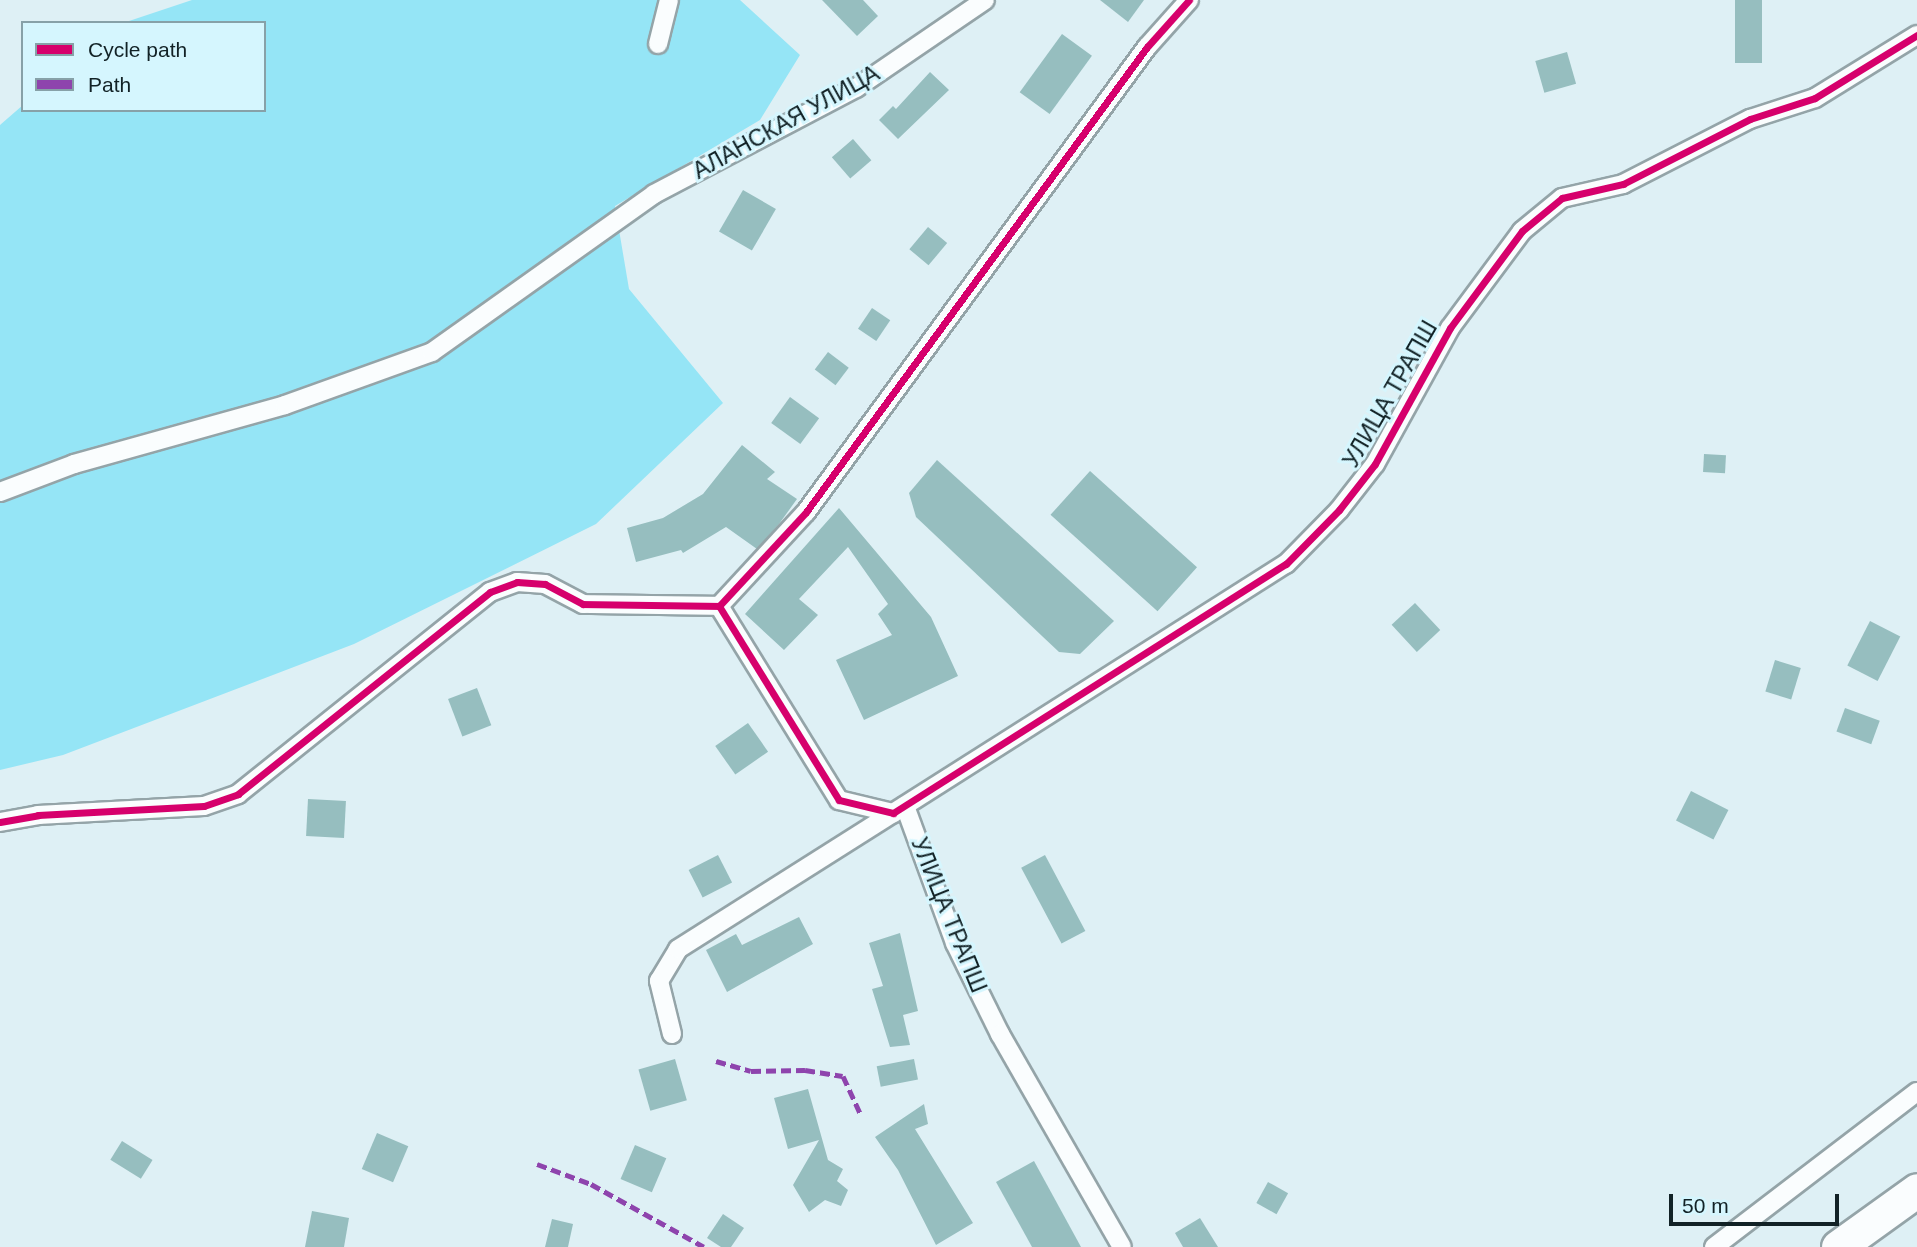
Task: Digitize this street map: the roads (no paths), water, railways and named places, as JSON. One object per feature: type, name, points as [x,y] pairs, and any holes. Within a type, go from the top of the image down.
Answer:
[{"type":"highway","points":[[1838,1247],[1917,1189]]},
{"type":"street","points":[[658,44],[669,0]]},
{"type":"street","name":"АЛАНСКАЯ УЛИЦА","points":[[0,492],[74,464],[285,404],[432,352],[654,194],[856,88],[985,0]]},
{"type":"street","points":[[0,822],[38,815],[205,806],[238,794],[490,592],[517,582],[545,584],[583,604],[719,606],[806,512],[1147,47],[1189,0]]},
{"type":"street","name":"УЛИЦА ТРАПШ","points":[[1122,1247],[994,1023],[955,943],[899,810],[1286,564],[1339,510],[1375,464],[1450,328],[1522,230],[1562,198],[1623,184],[1750,119],[1815,99],[1917,35]]},
{"type":"street","points":[[719,606],[839,800],[899,810]]},
{"type":"street","points":[[672,1034],[659,981],[678,948],[899,810]]},
{"type":"street","points":[[1714,1247],[1917,1092]]}]
